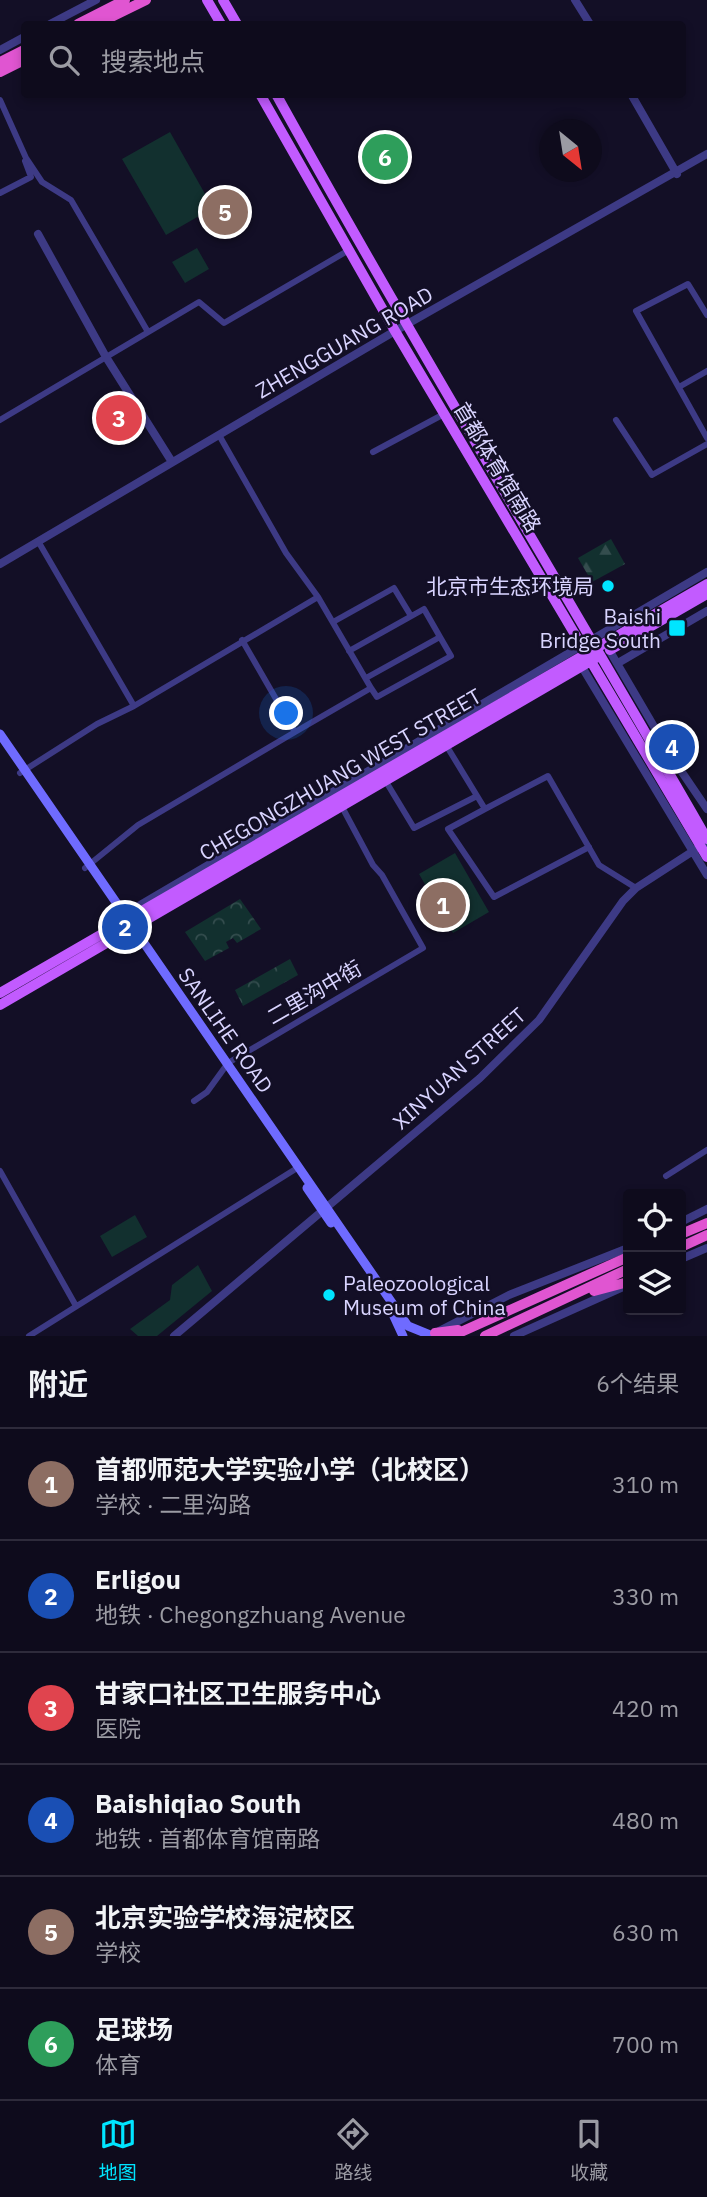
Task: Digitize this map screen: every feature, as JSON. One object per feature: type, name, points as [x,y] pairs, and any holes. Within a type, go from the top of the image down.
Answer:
[{"type":"highway","points":[[84,21],[125,0]]},
{"type":"highway","points":[[103,21],[146,0]]},
{"type":"highway","points":[[0,62],[21,52]]},
{"type":"highway","points":[[0,72],[21,62]]},
{"type":"highway","points":[[686,1232],[707,1223]]},
{"type":"highway","points":[[686,1245],[707,1235]]},
{"type":"highway","points":[[564,1284],[623,1251]]},
{"type":"highway","points":[[452,1336],[623,1259]]},
{"type":"highway","points":[[485,1336],[623,1271]]},
{"type":"highway","points":[[567,1297],[623,1284]]},
{"type":"highway","points":[[430,1334],[468,1329]]},
{"type":"main road","points":[[207,0],[219,21]]},
{"type":"main road","points":[[223,0],[235,21]]},
{"type":"main road","name":"首都体育馆南路","points":[[262,98],[444,414],[593,652],[703,847]]},
{"type":"main road","points":[[278,98],[593,652]]},
{"type":"main road","points":[[593,652],[707,584]]},
{"type":"main road","points":[[593,652],[707,594]]},
{"type":"main road","name":"CHEGONGZHUANG WEST STREET","points":[[124,921],[341,806],[446,745],[593,652]]},
{"type":"main road","name":"CHEGONGZHUANG WEST STREET","points":[[124,921],[593,652]]},
{"type":"main road","name":"SANLIHE ROAD","points":[[0,734],[124,921],[408,1326],[430,1334]]},
{"type":"main road","name":"SANLIHE ROAD","points":[[0,744],[24,769]]},
{"type":"main road","points":[[194,873],[212,871]]},
{"type":"main road","points":[[0,993],[124,921]]},
{"type":"main road","points":[[0,1005],[124,921]]},
{"type":"main road","name":"SANLIHE ROAD","points":[[226,1065],[294,1170],[324,1208],[394,1315],[403,1336]]},
{"type":"street","points":[[56,21],[96,0]]},
{"type":"street","points":[[575,0],[588,21]]},
{"type":"street","points":[[0,50],[21,39]]},
{"type":"street","points":[[633,98],[677,174]]},
{"type":"street","points":[[0,100],[26,158],[42,182],[71,200],[148,332]]},
{"type":"street","name":"ZHENGGUANG ROAD","points":[[0,564],[405,325],[677,174],[707,154]]},
{"type":"street","points":[[0,193],[31,177],[23,156]]},
{"type":"street","points":[[38,234],[106,357],[172,462]]},
{"type":"street","points":[[0,419],[199,302],[224,323],[349,250]]},
{"type":"street","points":[[707,315],[688,284],[636,312],[707,438]]},
{"type":"street","points":[[679,387],[707,370]]},
{"type":"street","points":[[373,452],[444,414]]},
{"type":"street","points":[[616,421],[649,474],[707,444]]},
{"type":"street","points":[[219,435],[286,553],[318,597],[349,651],[377,697],[451,656],[424,609],[349,651]]},
{"type":"street","points":[[38,541],[134,706]]},
{"type":"street","points":[[124,921],[194,873],[593,652],[707,572]]},
{"type":"street","points":[[333,622],[394,588],[411,616]]},
{"type":"street","points":[[24,769],[318,597]]},
{"type":"street","points":[[618,663],[707,611]]},
{"type":"street","points":[[366,678],[440,637]]},
{"type":"street","points":[[242,640],[295,732]]},
{"type":"street","name":"首都体育馆南路","points":[[593,652],[618,663],[707,809]]},
{"type":"street","points":[[87,866],[138,825],[371,688]]},
{"type":"street","points":[[446,745],[485,809]]},
{"type":"street","points":[[448,830],[548,776],[599,865],[636,888]]},
{"type":"street","points":[[385,780],[414,828],[477,796]]},
{"type":"street","name":"二里沟中街","points":[[226,1065],[423,948],[341,806]]},
{"type":"street","points":[[440,816],[494,897],[589,847]]},
{"type":"street","name":"首都体育馆南路","points":[[703,847],[707,875]]},
{"type":"street","name":"XINYUAN STREET","points":[[174,1336],[477,1081],[539,1020],[611,914],[636,888],[703,847]]},
{"type":"street","points":[[194,1101],[207,1092],[226,1065]]},
{"type":"street","points":[[666,1176],[707,1150]]},
{"type":"street","points":[[29,1336],[294,1170]]},
{"type":"street","points":[[0,1171],[76,1306]]},
{"type":"street","points":[[686,1220],[707,1209]]},
{"type":"street","points":[[686,1257],[707,1248]]},
{"type":"street","points":[[430,1334],[509,1295],[623,1250]]},
{"type":"street","points":[[514,1336],[623,1285]]},
{"type":"green space","points":[[170,132],[213,208],[166,235],[122,159]]},
{"type":"green space","points":[[385,132],[407,169],[385,182],[363,144]]},
{"type":"green space","points":[[197,248],[209,269],[185,283],[172,262]]},
{"type":"green space","points":[[611,539],[625,564],[592,582],[578,558]]},
{"type":"green space","points":[[455,853],[489,912],[453,933],[419,874]]},
{"type":"green space","points":[[240,899],[261,929],[237,943],[233,938],[226,942],[229,948],[205,961],[185,932]]},
{"type":"green space","points":[[290,959],[298,975],[243,1006],[235,990]]},
{"type":"green space","points":[[135,1215],[147,1237],[112,1257],[100,1236]]},
{"type":"green space","points":[[198,1265],[212,1291],[157,1336],[138,1336],[130,1329],[170,1300],[172,1285]]},
{"type":"place","name":"足球场","points":[[385,157]]},
{"type":"place","name":"北京实验学校海淀校区","points":[[225,212]]},
{"type":"place","name":"甘家口社区卫生服务中心","points":[[119,418]]},
{"type":"place","name":"北京市生态环境局","points":[[608,586]]},
{"type":"place","name":"Baishi Bridge South","points":[[677,628]]},
{"type":"place","name":"Baishiqiao South","points":[[672,747]]},
{"type":"place","name":"首都师范大学实验小学（北校区）","points":[[443,905]]},
{"type":"place","name":"Erligou","points":[[125,927]]},
{"type":"place","name":"Paleozoological Museum of China","points":[[329,1295]]}]
